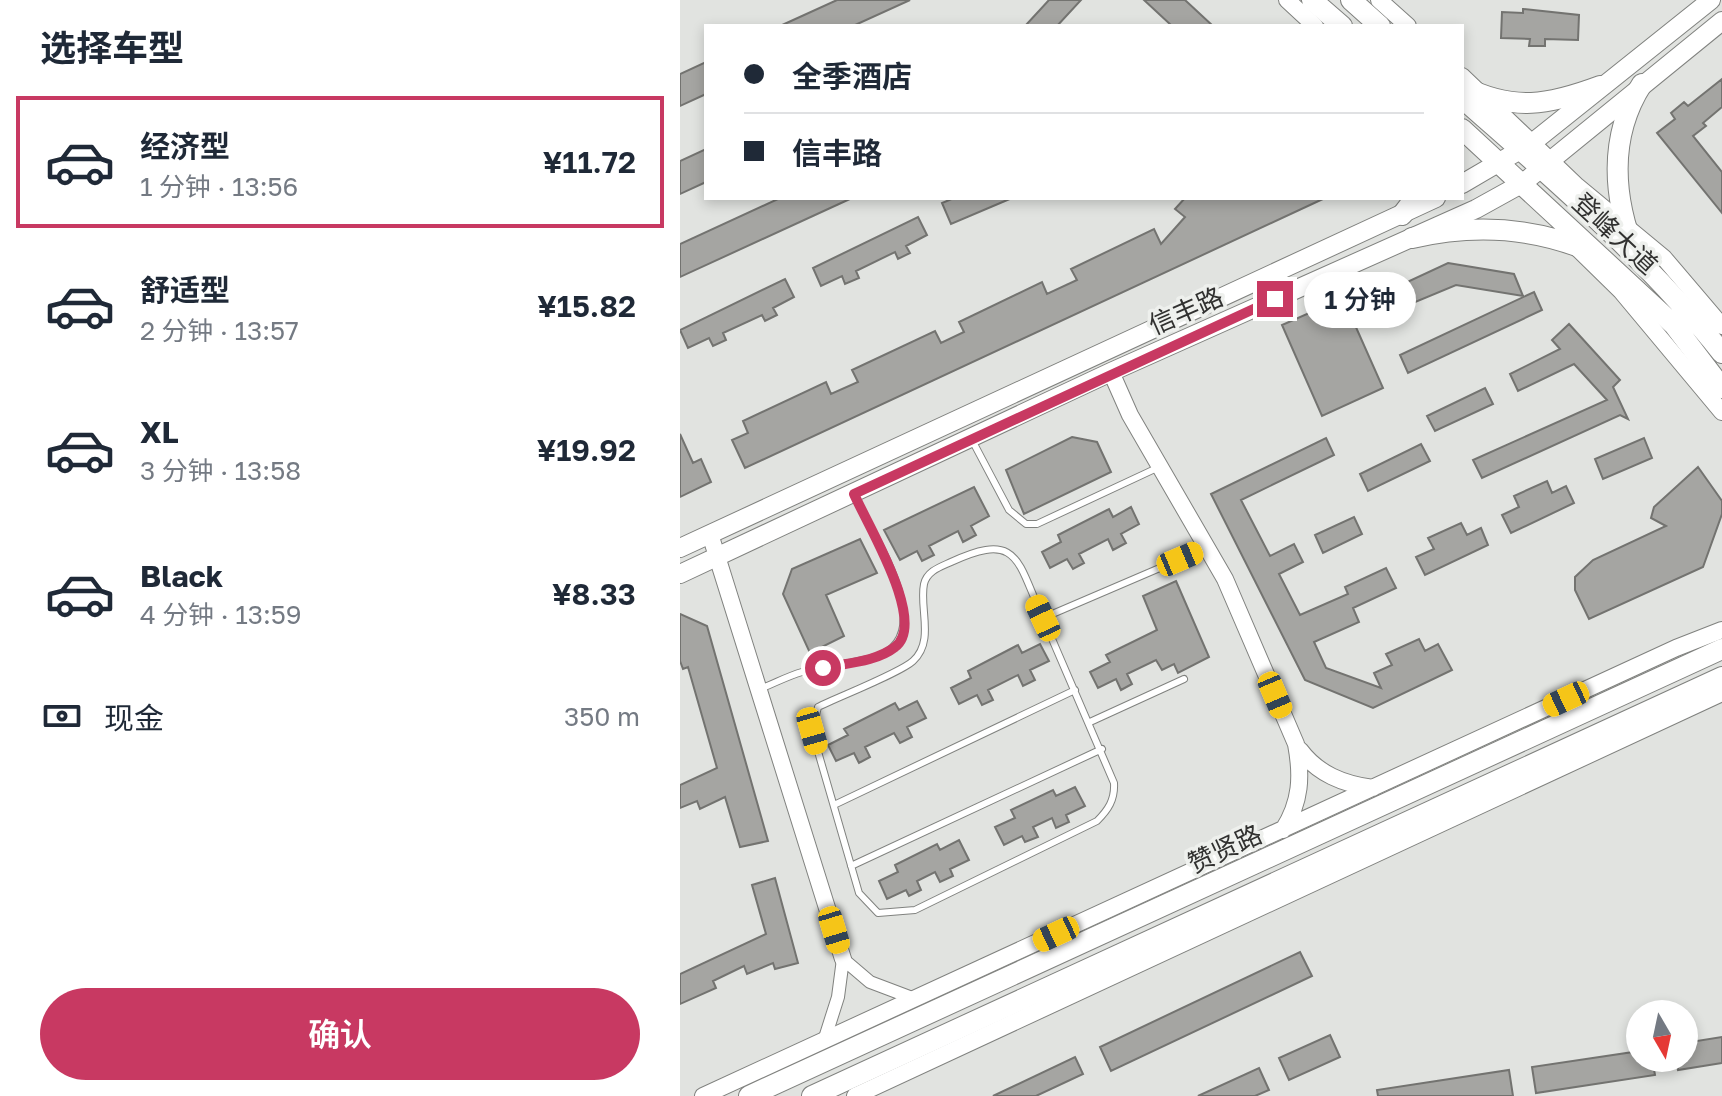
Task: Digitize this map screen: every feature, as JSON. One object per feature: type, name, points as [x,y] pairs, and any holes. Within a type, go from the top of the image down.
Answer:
[{"type":"main road","points":[[1312,0],[1340,24]]},
{"type":"main road","points":[[1351,0],[1378,24]]},
{"type":"main road","points":[[1464,183],[1526,147],[1711,0]]},
{"type":"main road","name":"信丰路","points":[[680,574],[1111,372],[1412,238],[1532,176],[1722,21]]},
{"type":"main road","points":[[1639,263],[1625,226],[1617,182],[1619,148],[1626,116],[1642,84]]},
{"type":"main road","points":[[1472,97],[1542,105],[1600,86]]},
{"type":"main road","name":"登峰大道","points":[[1472,97],[1526,147],[1532,176],[1606,258],[1674,325],[1722,388]]},
{"type":"main road","name":"登峰大道","points":[[1464,131],[1496,166],[1532,176],[1639,263],[1689,311],[1722,353]]},
{"type":"main road","points":[[1402,215],[1413,200]]},
{"type":"main road","name":"信丰路","points":[[680,548],[1432,200]]},
{"type":"main road","points":[[1412,238],[1452,231],[1492,229],[1531,233],[1572,244],[1606,258]]},
{"type":"main road","name":"赞贤路","points":[[749,1096],[1722,649]]},
{"type":"main road","name":"赞贤路","points":[[812,1096],[1721,682]]},
{"type":"street","points":[[1287,0],[1313,24]]},
{"type":"street","points":[[1379,0],[1406,24]]},
{"type":"street","points":[[1464,143],[1496,166]]},
{"type":"street","points":[[1532,176],[1625,226],[1664,258],[1722,326]]},
{"type":"street","points":[[1532,176],[1572,244],[1621,291],[1722,412]]},
{"type":"street","points":[[1111,372],[1130,415],[1225,579],[1296,744],[1310,764],[1324,773],[1373,788]]},
{"type":"street","points":[[710,534],[843,959],[838,997],[824,1041]]},
{"type":"street","points":[[703,1096],[1676,648],[1722,630]]},
{"type":"street","points":[[855,1096],[1721,682]]},
{"type":"street","points":[[1283,830],[1295,807],[1300,782],[1296,744]]},
{"type":"street","points":[[843,959],[870,982],[915,999]]},
{"type":"lane","points":[[972,438],[1009,510],[1026,524],[1037,524],[1160,467]]},
{"type":"lane","points":[[760,689],[803,672],[878,656],[897,646],[904,633],[904,604],[854,494]]},
{"type":"lane","points":[[982,547],[996,547],[1015,558],[1075,690],[1102,749],[1115,795],[1097,821],[915,910],[878,913],[859,893],[812,731],[818,707],[913,662],[924,640],[923,588],[932,571],[982,547]]},
{"type":"lane","points":[[1043,618],[1207,547]]},
{"type":"lane","points":[[1090,722],[1184,679]]},
{"type":"lane","points":[[834,805],[1075,690]]},
{"type":"lane","points":[[851,866],[1102,749]]},
{"type":"building","points":[[837,0],[910,0],[857,24],[784,24]]},
{"type":"building","points":[[1049,0],[1081,0],[1059,24],[1027,24]]},
{"type":"building","points":[[1144,0],[1185,0],[1211,24],[1170,24]]},
{"type":"building","points":[[1523,9],[1579,15],[1578,40],[1545,39],[1545,46],[1529,46],[1530,39],[1501,38],[1502,12],[1523,13]]},
{"type":"building","points":[[704,63],[704,95],[680,106],[680,74]]},
{"type":"building","points":[[1722,79],[1722,107],[1693,136],[1722,172],[1722,213],[1657,133],[1675,119],[1671,113],[1684,102],[1688,106]]},
{"type":"building","points":[[704,150],[704,183],[680,194],[680,161]]},
{"type":"building","points":[[776,200],[848,200],[680,277],[680,244]]},
{"type":"building","points":[[949,200],[1007,200],[951,224],[942,203]]},
{"type":"building","points":[[1183,200],[1321,200],[745,468],[732,440],[748,433],[743,421],[826,382],[831,394],[858,382],[852,370],[935,331],[941,343],[964,332],[959,322],[1042,282],[1047,294],[1077,280],[1071,269],[1154,229],[1161,244],[1185,217],[1175,209]]},
{"type":"building","points":[[918,217],[927,235],[906,246],[910,253],[898,259],[895,252],[856,271],[859,278],[845,284],[842,276],[821,286],[813,268]]},
{"type":"building","points":[[1448,263],[1514,274],[1523,296],[1456,285],[1384,315],[1375,297]]},
{"type":"building","points":[[785,279],[794,297],[773,308],[777,315],[765,321],[762,315],[723,333],[726,340],[713,346],[709,338],[688,348],[680,330]]},
{"type":"building","points":[[1534,292],[1542,310],[1408,373],[1400,355]]},
{"type":"building","points":[[1343,298],[1383,388],[1322,416],[1282,325]]},
{"type":"building","points":[[1569,324],[1620,380],[1613,387],[1628,419],[1620,415],[1482,478],[1473,460],[1607,400],[1574,364],[1518,391],[1510,374],[1560,349],[1552,340]]},
{"type":"building","points":[[1485,388],[1493,404],[1435,431],[1427,416]]},
{"type":"building","points":[[680,434],[693,463],[701,459],[711,482],[680,497]]},
{"type":"building","points":[[1072,437],[1097,442],[1111,472],[1024,514],[1006,470]]},
{"type":"building","points":[[1326,438],[1334,455],[1241,500],[1270,556],[1294,544],[1303,562],[1279,574],[1300,615],[1348,594],[1345,587],[1386,568],[1396,588],[1353,608],[1359,622],[1314,642],[1326,668],[1381,688],[1374,673],[1392,665],[1386,654],[1419,639],[1425,651],[1438,644],[1452,670],[1373,708],[1305,680],[1211,494]]},
{"type":"building","points":[[1644,438],[1652,458],[1603,479],[1595,459]]},
{"type":"building","points":[[1421,444],[1430,461],[1368,491],[1360,474]]},
{"type":"building","points":[[1698,467],[1722,501],[1722,514],[1703,567],[1589,619],[1575,590],[1575,577],[1593,560],[1666,526],[1651,518],[1654,507]]},
{"type":"building","points":[[1547,481],[1552,493],[1566,486],[1574,503],[1511,533],[1502,515],[1519,507],[1514,496]]},
{"type":"building","points":[[974,487],[989,516],[971,526],[976,535],[963,542],[958,531],[929,546],[934,555],[922,561],[917,551],[900,560],[884,530]]},
{"type":"building","points":[[1131,507],[1139,524],[1121,534],[1126,543],[1113,550],[1108,539],[1079,554],[1084,563],[1073,569],[1067,559],[1050,568],[1042,552],[1061,542],[1058,535],[1109,509],[1113,517]]},
{"type":"building","points":[[1354,517],[1362,534],[1323,553],[1315,535]]},
{"type":"building","points":[[1461,523],[1467,535],[1481,528],[1488,545],[1425,575],[1416,557],[1434,549],[1428,538]]},
{"type":"building","points":[[860,539],[877,573],[826,595],[844,636],[810,653],[783,594],[792,569]]},
{"type":"building","points":[[1176,581],[1209,657],[1178,673],[1174,664],[1162,670],[1156,660],[1127,674],[1132,684],[1121,690],[1116,679],[1098,688],[1090,672],[1110,662],[1106,655],[1157,630],[1143,596]]},
{"type":"building","points":[[680,614],[707,626],[768,841],[740,847],[725,797],[700,809],[697,801],[680,808],[680,785],[717,768],[688,667],[683,669],[680,661]]},
{"type":"building","points":[[1040,644],[1049,661],[1030,670],[1035,680],[1023,686],[1018,675],[988,690],[993,700],[982,705],[977,695],[959,704],[951,688],[971,678],[968,671],[1018,645],[1022,653]]},
{"type":"building","points":[[917,701],[926,718],[907,727],[912,737],[900,743],[894,733],[865,747],[870,757],[859,763],[854,753],[836,761],[828,745],[848,735],[844,729],[895,703],[899,710]]},
{"type":"building","points":[[1075,787],[1085,806],[1066,815],[1069,822],[1056,828],[1052,818],[1033,827],[1038,837],[1025,842],[1022,836],[1004,845],[995,827],[1015,818],[1011,810],[1053,790],[1056,796]]},
{"type":"building","points":[[959,840],[969,860],[950,869],[953,876],[940,882],[935,872],[917,881],[921,890],[909,896],[906,890],[887,899],[879,881],[898,872],[895,865],[937,844],[940,850]]},
{"type":"building","points":[[775,878],[798,963],[775,969],[773,963],[747,974],[744,966],[713,981],[716,988],[680,1004],[680,974],[766,934],[752,885]]},
{"type":"building","points":[[1300,952],[1312,976],[1111,1071],[1100,1047]]},
{"type":"building","points":[[1330,1035],[1340,1057],[1289,1080],[1279,1058]]},
{"type":"building","points":[[1722,1037],[1722,1063],[1698,1067],[1698,1041]]},
{"type":"building","points":[[1626,1053],[1626,1072],[1654,1072],[1655,1075],[1536,1093],[1532,1067]]},
{"type":"building","points":[[1075,1057],[1083,1074],[1036,1096],[993,1096]]},
{"type":"building","points":[[1259,1068],[1269,1090],[1255,1096],[1198,1096]]},
{"type":"building","points":[[1509,1070],[1513,1096],[1378,1096],[1377,1090]]},
{"type":"route","points":[[823,668],[878,656],[897,646],[904,633],[904,604],[854,494],[1111,372],[1275,299]]}]
